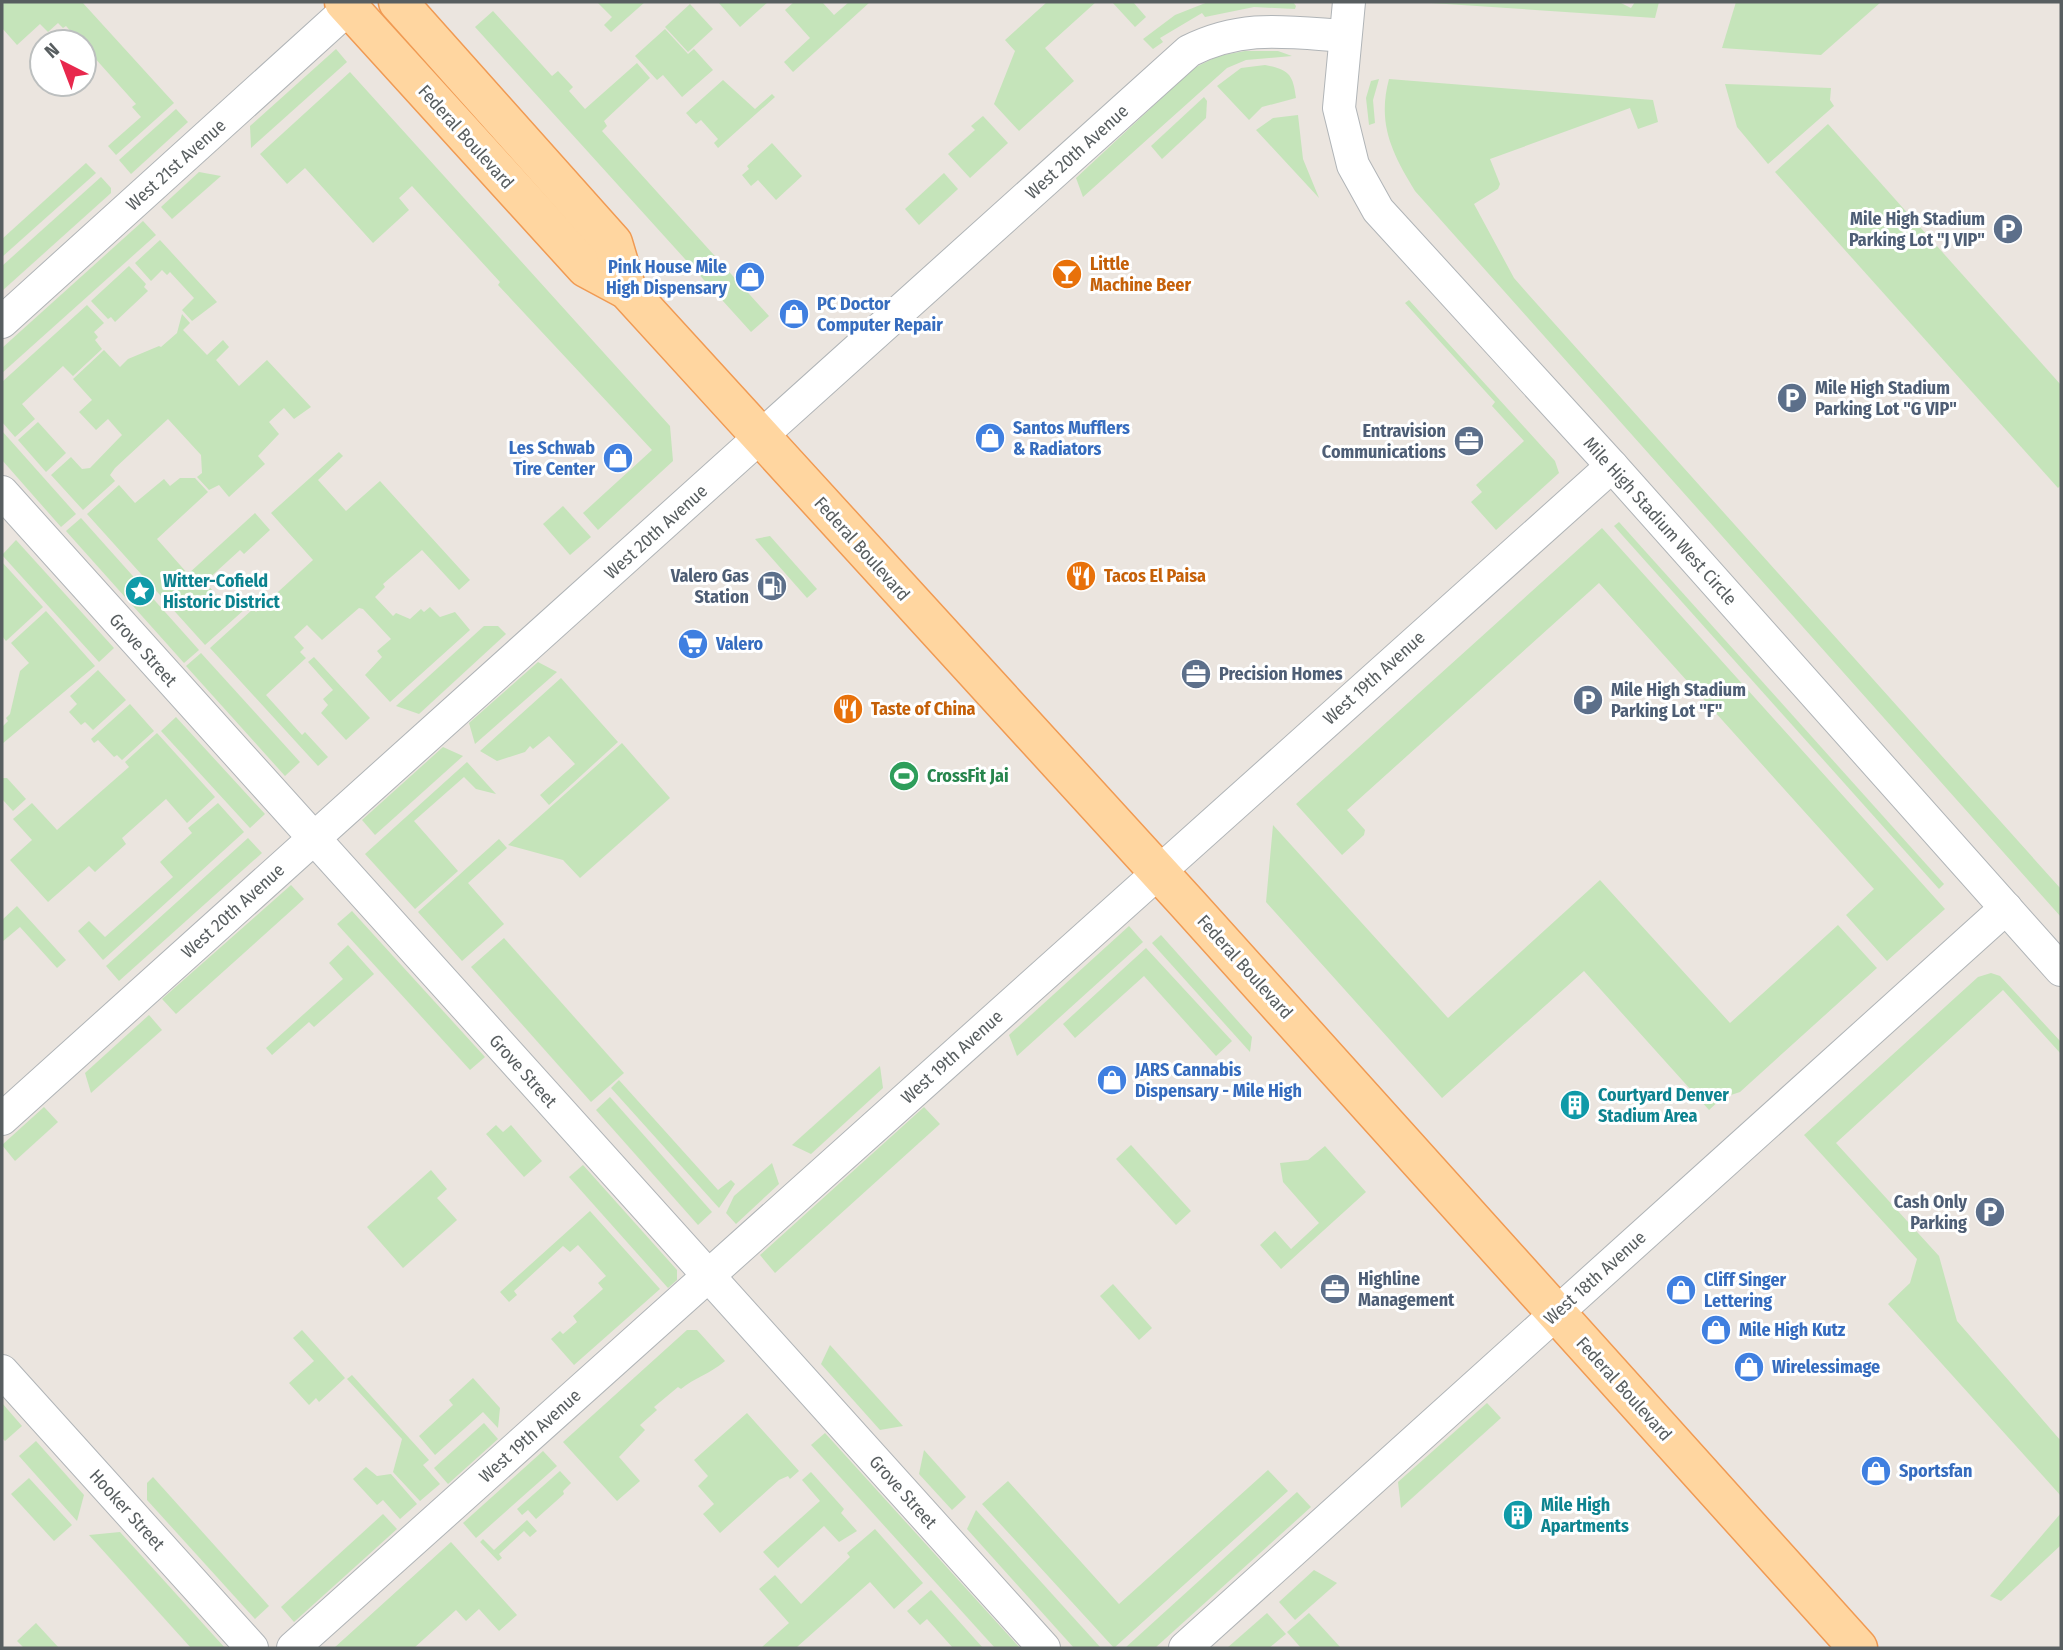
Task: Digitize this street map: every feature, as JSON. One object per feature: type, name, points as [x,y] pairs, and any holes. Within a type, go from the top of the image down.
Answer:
[{"type":"main road","name":"Federal Boulevard","points":[[398,2],[613,243],[627,290]]},
{"type":"main road","name":"Federal Boulevard","points":[[346,5],[586,268],[627,290],[1158,872],[1858,1648]]},
{"type":"street","name":"Mile High Stadium West Circle","points":[[1349,2],[1339,107],[1353,165],[1378,210],[1612,466],[2061,970]]},
{"type":"street","name":"West 21st Avenue","points":[[2,322],[346,5]]},
{"type":"street","name":"West 20th Avenue","points":[[2,1119],[1189,51],[1216,37],[1246,31],[1345,36]]},
{"type":"street","name":"West 19th Avenue","points":[[293,1648],[1612,466]]},
{"type":"street","name":"Grove Street","points":[[2,492],[1044,1648]]},
{"type":"street","name":"West 18th Avenue","points":[[1185,1648],[2006,908]]},
{"type":"street","name":"Hooker Street","points":[[2,1371],[253,1648]]},
{"type":"green space","points":[[2,2],[82,2],[174,103],[116,155],[108,146],[141,117],[132,107],[136,104],[98,62],[98,28],[63,28],[58,23],[52,28],[44,28],[40,24],[36,28],[28,28],[28,35],[17,45],[2,28]]},
{"type":"green space","points":[[597,2],[645,2],[611,32],[604,25],[612,17]]},
{"type":"green space","points":[[718,2],[768,2],[740,27]]},
{"type":"green space","points":[[794,2],[822,2],[834,15],[849,2],[870,2],[793,72],[784,62],[810,38],[785,10]]},
{"type":"green space","points":[[1047,2],[1096,2],[1045,48],[1074,81],[1019,131],[994,104],[1015,51],[1005,40]]},
{"type":"green space","points":[[1112,2],[1133,2],[1146,17],[1135,27]]},
{"type":"green space","points":[[1208,2],[1293,2],[1296,6],[1295,9],[1254,7],[1205,17],[1202,13],[1160,38],[1163,42],[1153,49],[1143,39],[1175,15]]},
{"type":"green space","points":[[1416,2],[1619,2],[1631,8],[1635,2],[1659,2],[1655,18]]},
{"type":"green space","points":[[1736,2],[1881,2],[1821,55],[1722,48]]},
{"type":"green space","points":[[690,4],[713,29],[688,52],[665,27]]},
{"type":"green space","points":[[493,11],[552,76],[558,71],[573,87],[569,91],[585,109],[637,63],[650,78],[604,121],[607,126],[602,131],[769,316],[751,332],[475,27]]},
{"type":"green space","points":[[665,29],[688,54],[694,49],[713,70],[682,97],[663,75],[657,80],[635,56]]},
{"type":"green space","points":[[336,49],[347,62],[251,148],[250,126]]},
{"type":"green space","points":[[1245,51],[1278,51],[1292,56],[1246,60],[1227,68],[1083,197],[1076,178],[1194,68],[1218,56]]},
{"type":"green space","points":[[1265,65],[1288,74],[1296,98],[1262,107],[1249,120],[1217,86],[1241,68]]},
{"type":"green space","points":[[350,72],[670,426],[673,461],[598,530],[583,513],[652,450],[498,285],[500,282],[412,186],[399,198],[409,210],[373,243],[305,168],[287,184],[260,154]]},
{"type":"green space","points":[[1379,79],[1373,100],[1375,123],[1369,125],[1366,98],[1371,81]]},
{"type":"green space","points":[[1389,79],[1653,100],[1658,122],[1638,129],[1630,108],[1490,159],[1500,184],[1498,189],[1474,204],[1514,278],[2061,889],[2061,917],[1415,191],[1389,138],[1385,110]]},
{"type":"green space","points":[[723,80],[755,109],[772,94],[775,97],[718,148],[714,143],[718,139],[701,120],[696,124],[686,113]]},
{"type":"green space","points":[[1725,84],[1831,88],[1830,100],[1834,106],[1768,164],[1737,127]]},
{"type":"green space","points":[[1204,97],[1207,101],[1206,118],[1162,159],[1151,146]]},
{"type":"green space","points":[[176,109],[188,122],[131,174],[119,160]]},
{"type":"green space","points":[[1298,115],[1303,159],[1319,198],[1256,130],[1273,118]]},
{"type":"green space","points":[[983,116],[1008,143],[970,178],[948,154],[975,130],[971,126]]},
{"type":"green space","points":[[1828,124],[2061,385],[2061,485],[2058,488],[1775,172]]},
{"type":"green space","points":[[772,143],[802,176],[776,200],[758,180],[751,186],[742,175],[749,169],[747,166]]},
{"type":"green space","points":[[86,163],[96,173],[2,257],[2,239]]},
{"type":"green space","points":[[199,172],[221,176],[172,219],[161,207]]},
{"type":"green space","points":[[944,173],[958,189],[919,225],[905,209]]},
{"type":"green space","points":[[101,177],[111,188],[111,193],[2,291],[2,266]]},
{"type":"green space","points":[[143,221],[156,235],[2,373],[2,348]]},
{"type":"green space","points":[[160,240],[217,302],[192,321],[182,310],[194,298],[170,272],[167,275],[162,270],[151,281],[135,263]]},
{"type":"green space","points":[[129,266],[146,284],[144,287],[148,291],[115,322],[111,317],[108,319],[91,301]]},
{"type":"green space","points":[[1409,300],[1555,461],[1559,473],[1496,530],[1471,502],[1482,492],[1476,485],[1524,441],[1492,406],[1495,402],[1405,303]]},
{"type":"green space","points":[[87,305],[104,323],[94,332],[98,337],[95,340],[102,349],[73,376],[63,366],[22,404],[35,419],[15,437],[2,422],[2,382]]},
{"type":"green space","points":[[182,314],[190,323],[183,330],[207,355],[223,340],[229,347],[216,360],[239,386],[267,360],[311,407],[294,419],[284,408],[269,422],[279,434],[258,456],[265,464],[229,497],[219,485],[209,490],[197,477],[202,473],[201,455],[168,419],[115,468],[110,475],[115,481],[83,510],[51,475],[71,457],[82,469],[90,468],[122,435],[108,419],[96,430],[79,412],[92,400],[73,379],[104,350],[120,367],[128,359],[161,347],[177,333]]},
{"type":"green space","points":[[38,422],[66,453],[46,472],[18,440]]},
{"type":"green space","points":[[2,431],[76,514],[61,527],[2,460]]},
{"type":"green space","points":[[339,452],[343,456],[318,480],[346,511],[380,481],[470,580],[459,590],[422,550],[383,584],[385,587],[375,597],[393,616],[396,613],[410,619],[421,609],[424,612],[430,607],[440,617],[455,612],[470,630],[390,702],[365,675],[382,657],[377,651],[391,639],[363,609],[359,608],[322,640],[307,625],[294,637],[304,648],[300,652],[306,658],[266,695],[302,735],[305,732],[328,757],[318,766],[210,648],[253,609],[256,612],[313,560],[271,513]]},
{"type":"green space","points":[[180,478],[195,478],[208,492],[157,539],[188,574],[255,513],[270,530],[244,554],[240,550],[205,582],[222,601],[231,593],[245,609],[205,645],[87,514],[119,485],[135,503],[164,479],[170,486]]},
{"type":"green space","points":[[563,506],[591,537],[570,555],[543,524]]},
{"type":"green space","points":[[81,518],[199,650],[184,663],[66,531]]},
{"type":"green space","points":[[1619,522],[1944,884],[1939,889],[1614,526]]},
{"type":"green space","points":[[1602,528],[1945,909],[1887,961],[1846,915],[1874,889],[1599,583],[1347,810],[1365,830],[1364,835],[1342,855],[1296,804]]},
{"type":"green space","points":[[770,536],[817,589],[807,598],[755,539]]},
{"type":"green space","points":[[16,540],[114,648],[99,662],[2,555]]},
{"type":"green space","points":[[2,562],[43,607],[6,641],[2,636]]},
{"type":"green space","points":[[46,611],[95,666],[2,744],[2,727],[8,721],[6,718],[10,714],[20,671],[29,663],[11,643]]},
{"type":"green space","points":[[484,626],[498,626],[506,634],[419,714],[396,706]]},
{"type":"green space","points":[[201,653],[300,762],[285,776],[186,666]]},
{"type":"green space","points":[[314,657],[370,718],[346,740],[321,713],[328,705],[323,699],[333,690],[308,662]]},
{"type":"green space","points":[[538,662],[557,672],[475,744],[469,723]]},
{"type":"green space","points":[[98,670],[126,700],[93,730],[85,722],[81,725],[69,712],[77,704],[70,696]]},
{"type":"green space","points":[[561,678],[618,742],[549,805],[540,795],[575,764],[549,736],[533,749],[530,746],[525,752],[497,761],[480,751]]},
{"type":"green space","points":[[130,704],[154,731],[122,760],[117,755],[114,757],[98,740],[94,743],[91,739]]},
{"type":"green space","points":[[176,717],[265,814],[250,828],[161,731]]},
{"type":"green space","points":[[157,733],[215,797],[187,823],[166,799],[122,838],[126,844],[95,872],[89,866],[48,902],[10,860],[32,840],[13,819],[32,803],[57,830],[129,767],[125,762]]},
{"type":"green space","points":[[622,743],[670,798],[580,878],[563,860],[508,845]]},
{"type":"green space","points":[[443,747],[463,756],[375,835],[362,820]]},
{"type":"green space","points":[[467,762],[496,794],[476,789],[464,777],[414,821],[458,871],[415,909],[365,854]]},
{"type":"green space","points":[[2,778],[7,778],[26,799],[13,811],[2,799]]},
{"type":"green space","points":[[218,803],[244,832],[103,960],[78,931],[89,921],[105,937],[173,877],[160,862],[192,833],[188,828]]},
{"type":"green space","points":[[1273,825],[1448,1018],[1600,880],[1730,1023],[1838,925],[1877,968],[1740,1092],[1722,1098],[1709,1110],[1584,971],[1442,1098],[1266,902]]},
{"type":"green space","points":[[248,838],[262,853],[119,981],[106,966]]},
{"type":"green space","points":[[499,839],[507,848],[468,883],[504,924],[462,961],[418,912]]},
{"type":"green space","points":[[291,885],[304,899],[176,1014],[162,999]]},
{"type":"green space","points":[[17,906],[66,960],[57,968],[20,927],[2,942],[2,920]]},
{"type":"green space","points":[[352,911],[485,1057],[470,1070],[337,924]]},
{"type":"green space","points":[[1129,926],[1143,942],[1017,1056],[1009,1035]]},
{"type":"green space","points":[[1161,935],[1252,1037],[1250,1052],[1152,943]]},
{"type":"green space","points":[[504,938],[624,1073],[591,1102],[471,967]]},
{"type":"green space","points":[[348,945],[374,974],[314,1027],[309,1022],[272,1055],[266,1048],[343,979],[329,963]]},
{"type":"green space","points":[[1146,948],[1232,1041],[1216,1056],[1144,976],[1075,1038],[1063,1024]]},
{"type":"green space","points":[[1991,973],[2000,976],[2061,1042],[2061,1054],[2003,990],[1836,1143],[1939,1256],[1957,1321],[2061,1441],[2061,1496],[1888,1304],[1910,1283],[1917,1259],[1804,1135],[1978,977]]},
{"type":"green space","points":[[149,1015],[162,1030],[91,1093],[85,1073]]},
{"type":"green space","points":[[880,1066],[883,1088],[811,1154],[792,1145]]},
{"type":"green space","points":[[619,1080],[718,1190],[731,1180],[735,1184],[719,1208],[611,1088]]},
{"type":"green space","points":[[610,1097],[712,1212],[698,1225],[596,1110]]},
{"type":"green space","points":[[44,1107],[58,1122],[15,1161],[2,1145]]},
{"type":"green space","points":[[924,1107],[940,1124],[775,1273],[760,1255]]},
{"type":"green space","points":[[496,1125],[503,1132],[511,1125],[542,1161],[524,1177],[486,1134]]},
{"type":"green space","points":[[1131,1145],[1191,1211],[1176,1225],[1116,1159]]},
{"type":"green space","points":[[1325,1146],[1366,1192],[1281,1269],[1260,1245],[1275,1231],[1291,1249],[1319,1223],[1283,1182],[1280,1163],[1308,1160]]},
{"type":"green space","points":[[772,1163],[779,1184],[736,1224],[726,1213],[734,1196]]},
{"type":"green space","points":[[583,1165],[677,1270],[677,1280],[668,1288],[569,1177]]},
{"type":"green space","points":[[431,1170],[447,1189],[437,1198],[457,1220],[403,1268],[367,1227]]},
{"type":"green space","points":[[590,1211],[660,1289],[574,1365],[551,1339],[560,1331],[563,1334],[577,1322],[573,1316],[603,1289],[598,1283],[606,1276],[578,1245],[570,1252],[563,1246],[514,1291],[517,1295],[509,1302],[500,1292]]},
{"type":"green space","points":[[1113,1284],[1152,1328],[1139,1340],[1100,1296]]},
{"type":"green space","points":[[302,1330],[345,1378],[319,1402],[316,1398],[309,1405],[289,1383],[314,1361],[293,1338]]},
{"type":"green space","points":[[687,1330],[697,1330],[725,1361],[681,1389],[678,1387],[654,1407],[657,1410],[640,1425],[645,1430],[619,1457],[640,1481],[617,1501],[563,1442]]},
{"type":"green space","points":[[830,1345],[903,1426],[880,1430],[821,1364]]},
{"type":"green space","points":[[352,1375],[429,1460],[423,1465],[440,1484],[420,1501],[393,1472],[402,1439],[347,1379]]},
{"type":"green space","points":[[473,1378],[500,1408],[498,1428],[483,1412],[435,1455],[419,1436],[453,1405],[449,1400]]},
{"type":"green space","points":[[2,1403],[22,1426],[5,1441],[2,1438]]},
{"type":"green space","points":[[1487,1403],[1501,1418],[1401,1508],[1398,1482]]},
{"type":"green space","points":[[747,1413],[799,1471],[790,1479],[788,1476],[779,1480],[720,1533],[703,1514],[714,1504],[698,1486],[708,1476],[694,1460]]},
{"type":"green space","points":[[484,1423],[498,1439],[448,1484],[434,1468]]},
{"type":"green space","points":[[825,1433],[1020,1648],[995,1648],[811,1445]]},
{"type":"green space","points":[[36,1441],[84,1495],[77,1521],[19,1456]]},
{"type":"green space","points":[[924,1450],[966,1497],[952,1510],[919,1474]]},
{"type":"green space","points":[[543,1451],[557,1466],[476,1538],[463,1523]]},
{"type":"green space","points":[[366,1467],[377,1476],[391,1474],[417,1504],[400,1519],[383,1500],[377,1505],[353,1479]]},
{"type":"green space","points":[[1268,1470],[1288,1491],[1114,1648],[982,1504],[1008,1481],[1119,1604]]},
{"type":"green space","points":[[560,1471],[571,1483],[563,1491],[564,1494],[536,1519],[528,1510],[522,1515],[517,1509]]},
{"type":"green space","points":[[811,1472],[844,1509],[841,1513],[857,1531],[839,1542],[824,1526],[778,1568],[763,1552],[820,1501],[802,1480]]},
{"type":"green space","points":[[153,1477],[269,1606],[255,1619],[147,1500],[147,1483]]},
{"type":"green space","points":[[29,1478],[72,1525],[54,1541],[11,1494]]},
{"type":"green space","points":[[1297,1492],[1311,1507],[1155,1648],[1125,1648]]},
{"type":"green space","points":[[976,1510],[1101,1648],[1074,1648],[967,1529]]},
{"type":"green space","points":[[2061,1513],[2061,1545],[2001,1601],[1990,1596]]},
{"type":"green space","points":[[383,1514],[397,1529],[294,1622],[281,1607]]},
{"type":"green space","points":[[527,1520],[537,1531],[530,1537],[524,1531],[499,1554],[502,1558],[498,1561],[480,1542],[483,1539],[494,1550]]},
{"type":"green space","points":[[875,1529],[923,1583],[894,1609],[870,1582],[797,1647],[761,1648],[789,1623],[759,1589],[775,1575],[801,1604],[850,1557],[847,1553]]},
{"type":"green space","points":[[120,1532],[225,1648],[191,1648],[89,1535]]},
{"type":"green space","points":[[451,1542],[517,1615],[499,1631],[479,1609],[466,1621],[456,1610],[414,1648],[334,1648]]},
{"type":"green space","points":[[1314,1570],[1337,1583],[1295,1620],[1279,1602]]},
{"type":"green space","points":[[931,1590],[983,1648],[953,1648],[927,1619],[920,1625],[907,1611]]},
{"type":"green space","points":[[1267,1613],[1286,1634],[1269,1648],[1227,1648]]},
{"type":"green space","points":[[1309,1613],[1341,1648],[1301,1648],[1287,1632]]},
{"type":"green space","points":[[36,1623],[59,1648],[24,1648],[17,1641]]},
{"type":"place","name":"Mile High Stadium Parking Lot \"J VIP\"","points":[[2008,229]]},
{"type":"place","name":"Little Machine Beer","points":[[1067,274]]},
{"type":"place","name":"Pink House Mile High Dispensary","points":[[750,277]]},
{"type":"place","name":"PC Doctor Computer Repair","points":[[794,314]]},
{"type":"place","name":"Mile High Stadium Parking Lot \"G VIP\"","points":[[1792,398]]},
{"type":"place","name":"Santos Mufflers & Radiators","points":[[990,438]]},
{"type":"place","name":"Entravision Communications","points":[[1469,441]]},
{"type":"place","name":"Les Schwab Tire Center","points":[[618,458]]},
{"type":"place","name":"Tacos El Paisa","points":[[1081,576]]},
{"type":"place","name":"Valero Gas Station","points":[[772,586]]},
{"type":"place","name":"Witter-Cofield Historic District","points":[[140,591]]},
{"type":"place","name":"Valero","points":[[693,644]]},
{"type":"place","name":"Precision Homes","points":[[1196,674]]},
{"type":"place","name":"Mile High Stadium Parking Lot \"F\"","points":[[1588,700]]},
{"type":"place","name":"Taste of China","points":[[848,709]]},
{"type":"place","name":"CrossFit Jai","points":[[904,776]]},
{"type":"place","name":"JARS Cannabis Dispensary - Mile High","points":[[1112,1080]]},
{"type":"place","name":"Courtyard Denver Stadium Area","points":[[1575,1105]]},
{"type":"place","name":"Cash Only Parking","points":[[1990,1212]]},
{"type":"place","name":"Highline Management","points":[[1335,1289]]},
{"type":"place","name":"Cliff Singer Lettering","points":[[1681,1290]]},
{"type":"place","name":"Mile High Kutz","points":[[1716,1330]]},
{"type":"place","name":"Wirelessimage","points":[[1749,1367]]},
{"type":"place","name":"Sportsfan","points":[[1876,1471]]},
{"type":"place","name":"Mile High Apartments","points":[[1518,1515]]}]
